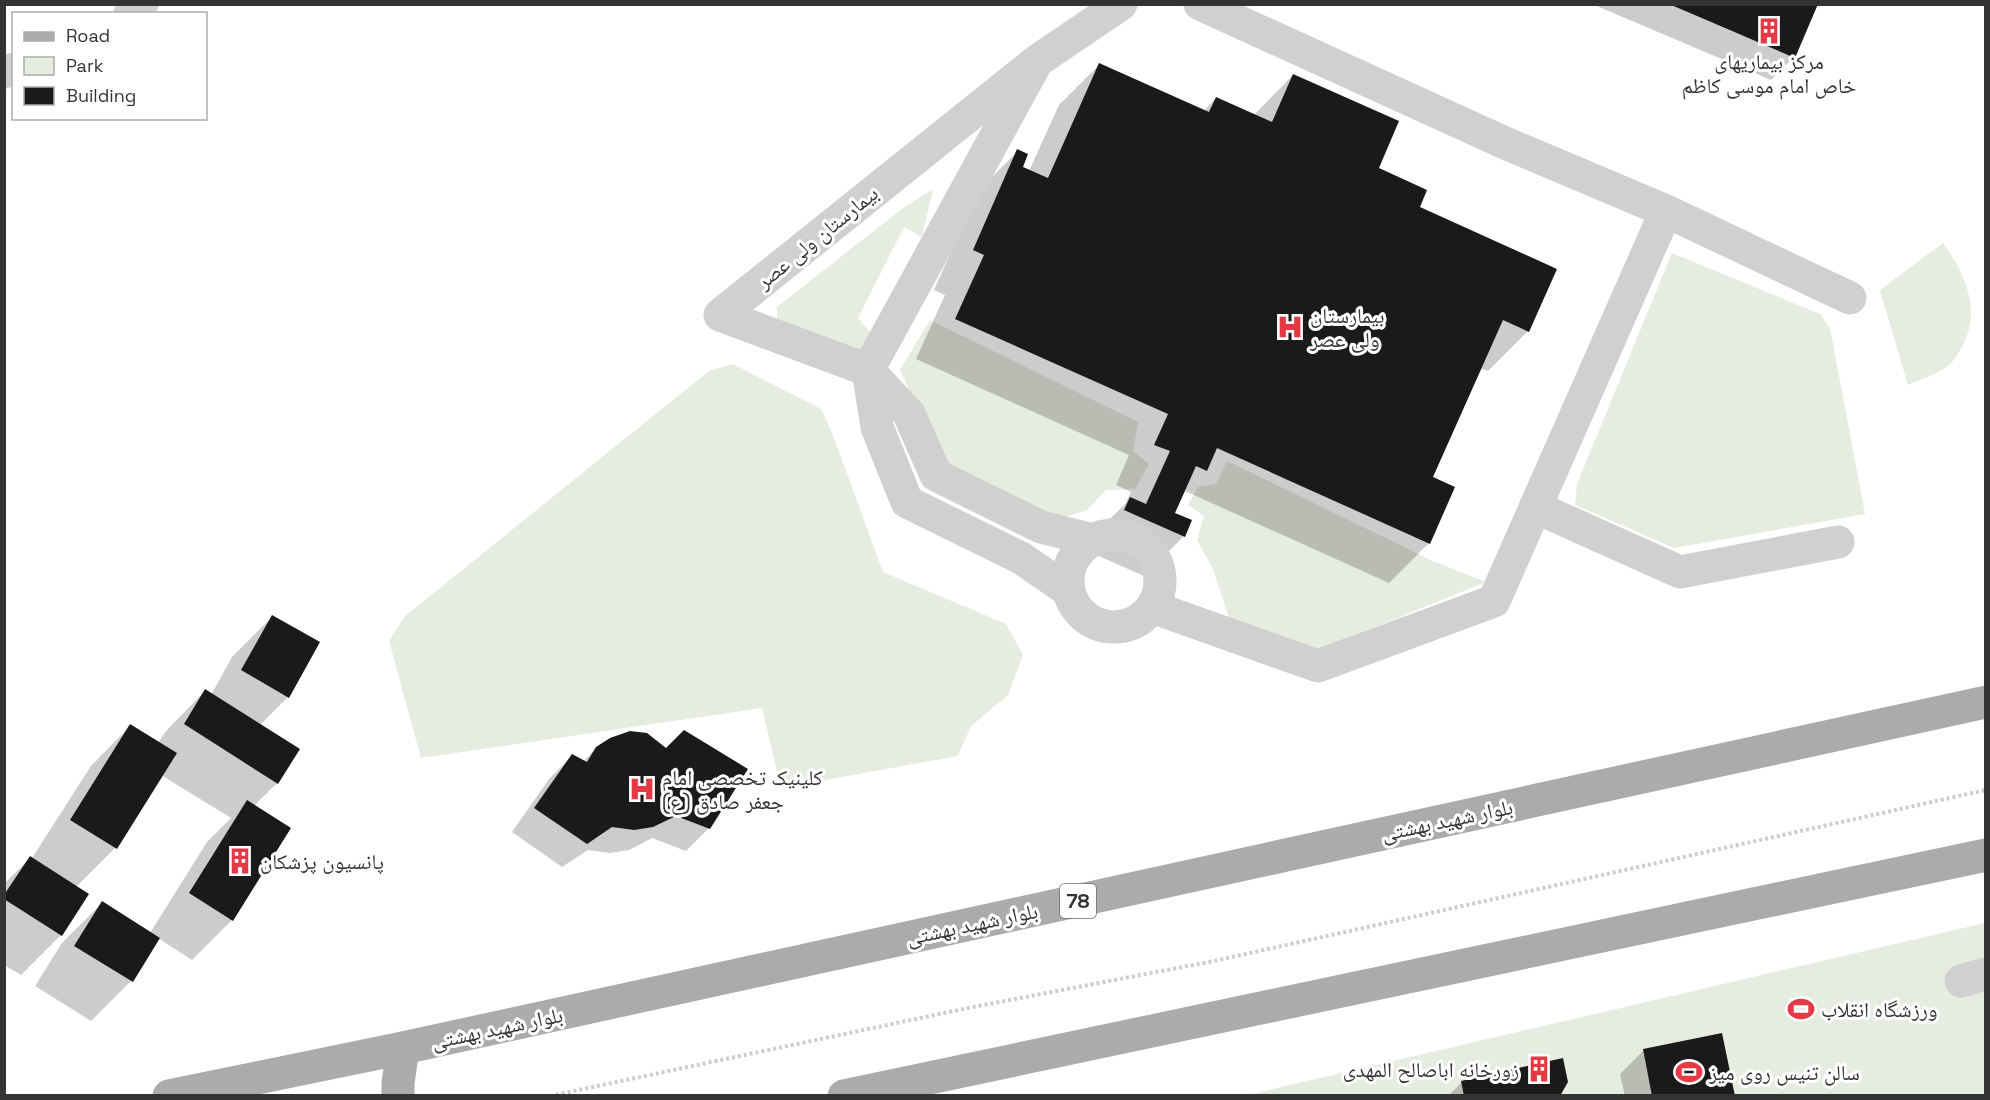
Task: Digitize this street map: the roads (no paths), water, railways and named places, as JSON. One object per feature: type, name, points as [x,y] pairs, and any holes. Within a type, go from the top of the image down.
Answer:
[{"type":"main road","name":"بلوار شهید بهشتی","points":[[169,1095],[307,1083],[404,1048],[1986,702]]},
{"type":"main road","points":[[844,1095],[1986,855]]},
{"type":"main road","points":[[398,1095],[404,1048]]},
{"type":"lane","name":"بیمارستان ولی عصر","points":[[1037,61],[868,370],[720,315],[1037,61],[1121,4]]},
{"type":"lane","points":[[1200,4],[1505,143],[1665,211],[1850,298]]},
{"type":"lane","points":[[1152,607],[1318,666],[1494,601],[1665,211]]},
{"type":"lane","points":[[868,370],[909,414],[936,475],[1041,527],[1094,540]]},
{"type":"lane","points":[[868,370],[877,427],[907,501],[1021,558],[1069,591]]},
{"type":"lane","points":[[1534,507],[1680,572],[1838,542]]},
{"type":"lane","points":[[1108,536],[1137,541],[1148,551],[1156,564],[1160,579],[1159,593],[1152,607],[1142,618],[1128,625],[1114,627],[1099,625],[1085,617],[1075,606],[1069,591],[1068,576],[1073,561],[1081,549],[1094,540],[1108,536]]},
{"type":"place","name":"مرکز بیماریهای خاص امام موسی کاظم","points":[[1769,31]]},
{"type":"place","name":"بیمارستان ولی عصر","points":[[1290,327]]},
{"type":"place","name":"کلینیک تخصصی امام جعفر صادق (ع)","points":[[642,789]]},
{"type":"place","name":"پانسیون پزشکان","points":[[240,861]]},
{"type":"place","name":"ورزشگاه انقلاب","points":[[1801,1009]]},
{"type":"place","name":"زورخانه اباصالح المهدی","points":[[1539,1069]]},
{"type":"place","name":"سالن تنیس روی میز","points":[[1689,1072]]}]
